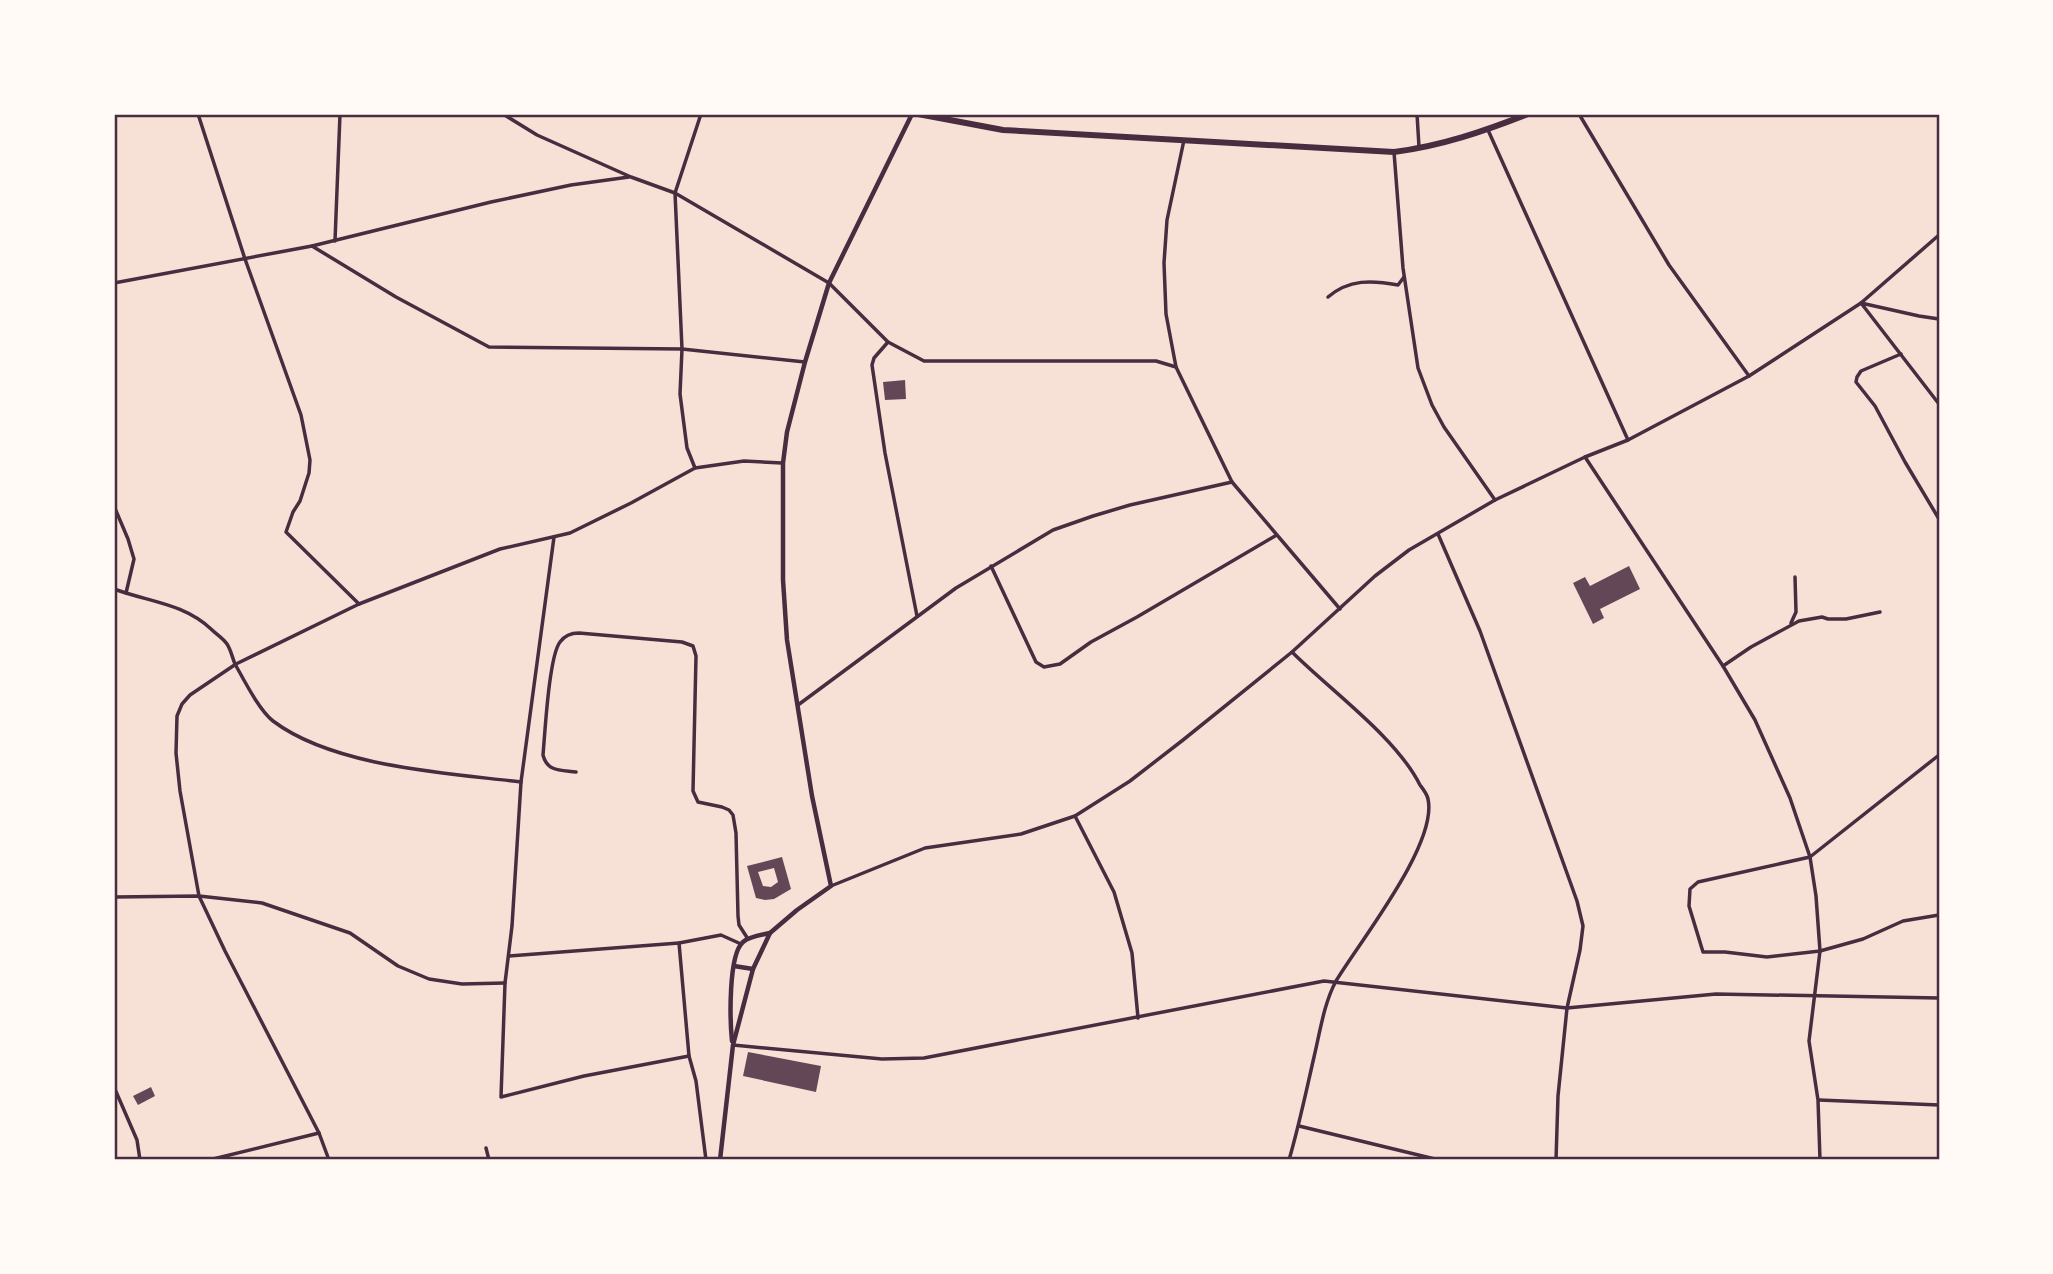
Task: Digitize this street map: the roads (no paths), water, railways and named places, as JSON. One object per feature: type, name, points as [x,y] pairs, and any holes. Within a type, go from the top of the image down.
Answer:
[{"type":"main road","points":[[918,114],[1003,130],[1394,152],[1419,149],[1488,130],[1528,114]]},
{"type":"street","points":[[198,114],[245,259],[301,415],[310,460],[309,472],[286,533],[359,604]]},
{"type":"street","points":[[335,241],[340,114]]},
{"type":"street","points":[[503,114],[537,135],[631,177],[675,193],[829,282],[888,342],[924,361],[1156,361],[1176,367]]},
{"type":"street","points":[[695,468],[687,448],[680,394],[682,349],[675,193],[701,114]]},
{"type":"street","points":[[831,886],[796,707],[787,640],[783,580],[783,463],[787,432],[829,282],[912,114]]},
{"type":"street","points":[[1417,114],[1419,149]]},
{"type":"street","points":[[1579,114],[1669,265],[1749,376]]},
{"type":"street","points":[[1488,130],[1628,440]]},
{"type":"street","points":[[1184,140],[1167,220],[1164,263],[1166,314],[1176,367],[1231,482],[1340,609]]},
{"type":"street","points":[[1394,152],[1404,276],[1416,356],[1424,385],[1444,426],[1495,500]]},
{"type":"street","points":[[114,283],[312,246],[491,202],[631,177]]},
{"type":"street","points":[[721,1158],[733,1045],[753,969],[770,933],[797,910],[831,886],[925,848],[1021,834],[1076,816],[1130,781],[1292,652],[1375,576],[1409,550],[1495,500],[1585,457],[1628,440],[1749,376],[1861,303],[1939,235]]},
{"type":"street","points":[[312,246],[396,297],[489,347],[682,349],[805,362]]},
{"type":"street","points":[[1328,297],[1347,285],[1381,282],[1398,285],[1404,276]]},
{"type":"street","points":[[1861,303],[1939,319]]},
{"type":"street","points":[[1861,303],[1939,404]]},
{"type":"street","points":[[888,342],[874,358],[873,365],[884,453],[917,617]]},
{"type":"street","points":[[1901,354],[1861,371],[1856,382],[1874,406],[1939,519]]},
{"type":"street","points":[[1585,457],[1723,666],[1755,720],[1790,798],[1810,857],[1820,951],[1809,1041],[1818,1100],[1820,1160]]},
{"type":"street","points":[[329,1160],[319,1133],[199,896],[176,753],[177,716],[182,704],[190,695],[236,664],[359,604],[500,549],[570,533],[695,468],[744,461],[783,463]]},
{"type":"street","points":[[796,707],[956,588],[1053,530],[1093,516],[1231,482]]},
{"type":"street","points":[[114,506],[134,559],[125,594]]},
{"type":"street","points":[[1438,534],[1480,631],[1577,901],[1583,926],[1567,1008],[1558,1097],[1556,1160]]},
{"type":"street","points":[[991,566],[1036,662],[1044,667],[1051,667],[1275,536]]},
{"type":"street","points":[[554,537],[521,782],[505,983],[501,1097],[584,1076],[689,1056]]},
{"type":"street","points":[[1790,625],[1796,612],[1795,577]]},
{"type":"street","points":[[114,589],[172,605],[198,617],[226,643],[256,700],[271,720],[297,736],[350,756],[417,769],[521,782]]},
{"type":"street","points":[[1723,666],[1790,625],[1822,617],[1838,620],[1880,612]]},
{"type":"street","points":[[576,772],[552,769],[542,755],[555,650],[561,641],[566,636],[579,633],[682,642],[693,646],[696,656],[696,725],[693,791],[698,802],[722,807],[733,815],[739,925],[748,939]]},
{"type":"street","points":[[1289,1160],[1322,1020],[1335,982],[1410,864],[1428,819],[1428,799],[1415,774],[1387,741],[1292,652]]},
{"type":"street","points":[[1939,755],[1810,857],[1698,882],[1690,888],[1689,906],[1703,952],[1767,957],[1820,951],[1863,939],[1903,921],[1939,915]]},
{"type":"street","points":[[1076,816],[1114,892],[1132,953],[1138,1018]]},
{"type":"street","points":[[114,897],[199,896],[262,903],[350,933],[398,966],[429,979],[462,984],[505,983]]},
{"type":"street","points":[[733,1045],[730,1023],[737,951],[748,939],[770,933]]},
{"type":"street","points":[[509,956],[679,943],[721,936],[741,944]]},
{"type":"street","points":[[679,943],[689,1056],[696,1081],[706,1160]]},
{"type":"street","points":[[734,966],[753,969]]},
{"type":"street","points":[[733,1045],[882,1059],[924,1058],[1324,981],[1567,1008],[1716,994],[1939,998]]},
{"type":"street","points":[[114,1087],[137,1140],[140,1160]]},
{"type":"street","points":[[1818,1100],[1939,1105]]},
{"type":"street","points":[[1299,1126],[1439,1160]]},
{"type":"street","points":[[209,1160],[319,1133]]},
{"type":"street","points":[[485,1148],[489,1160]]}]
